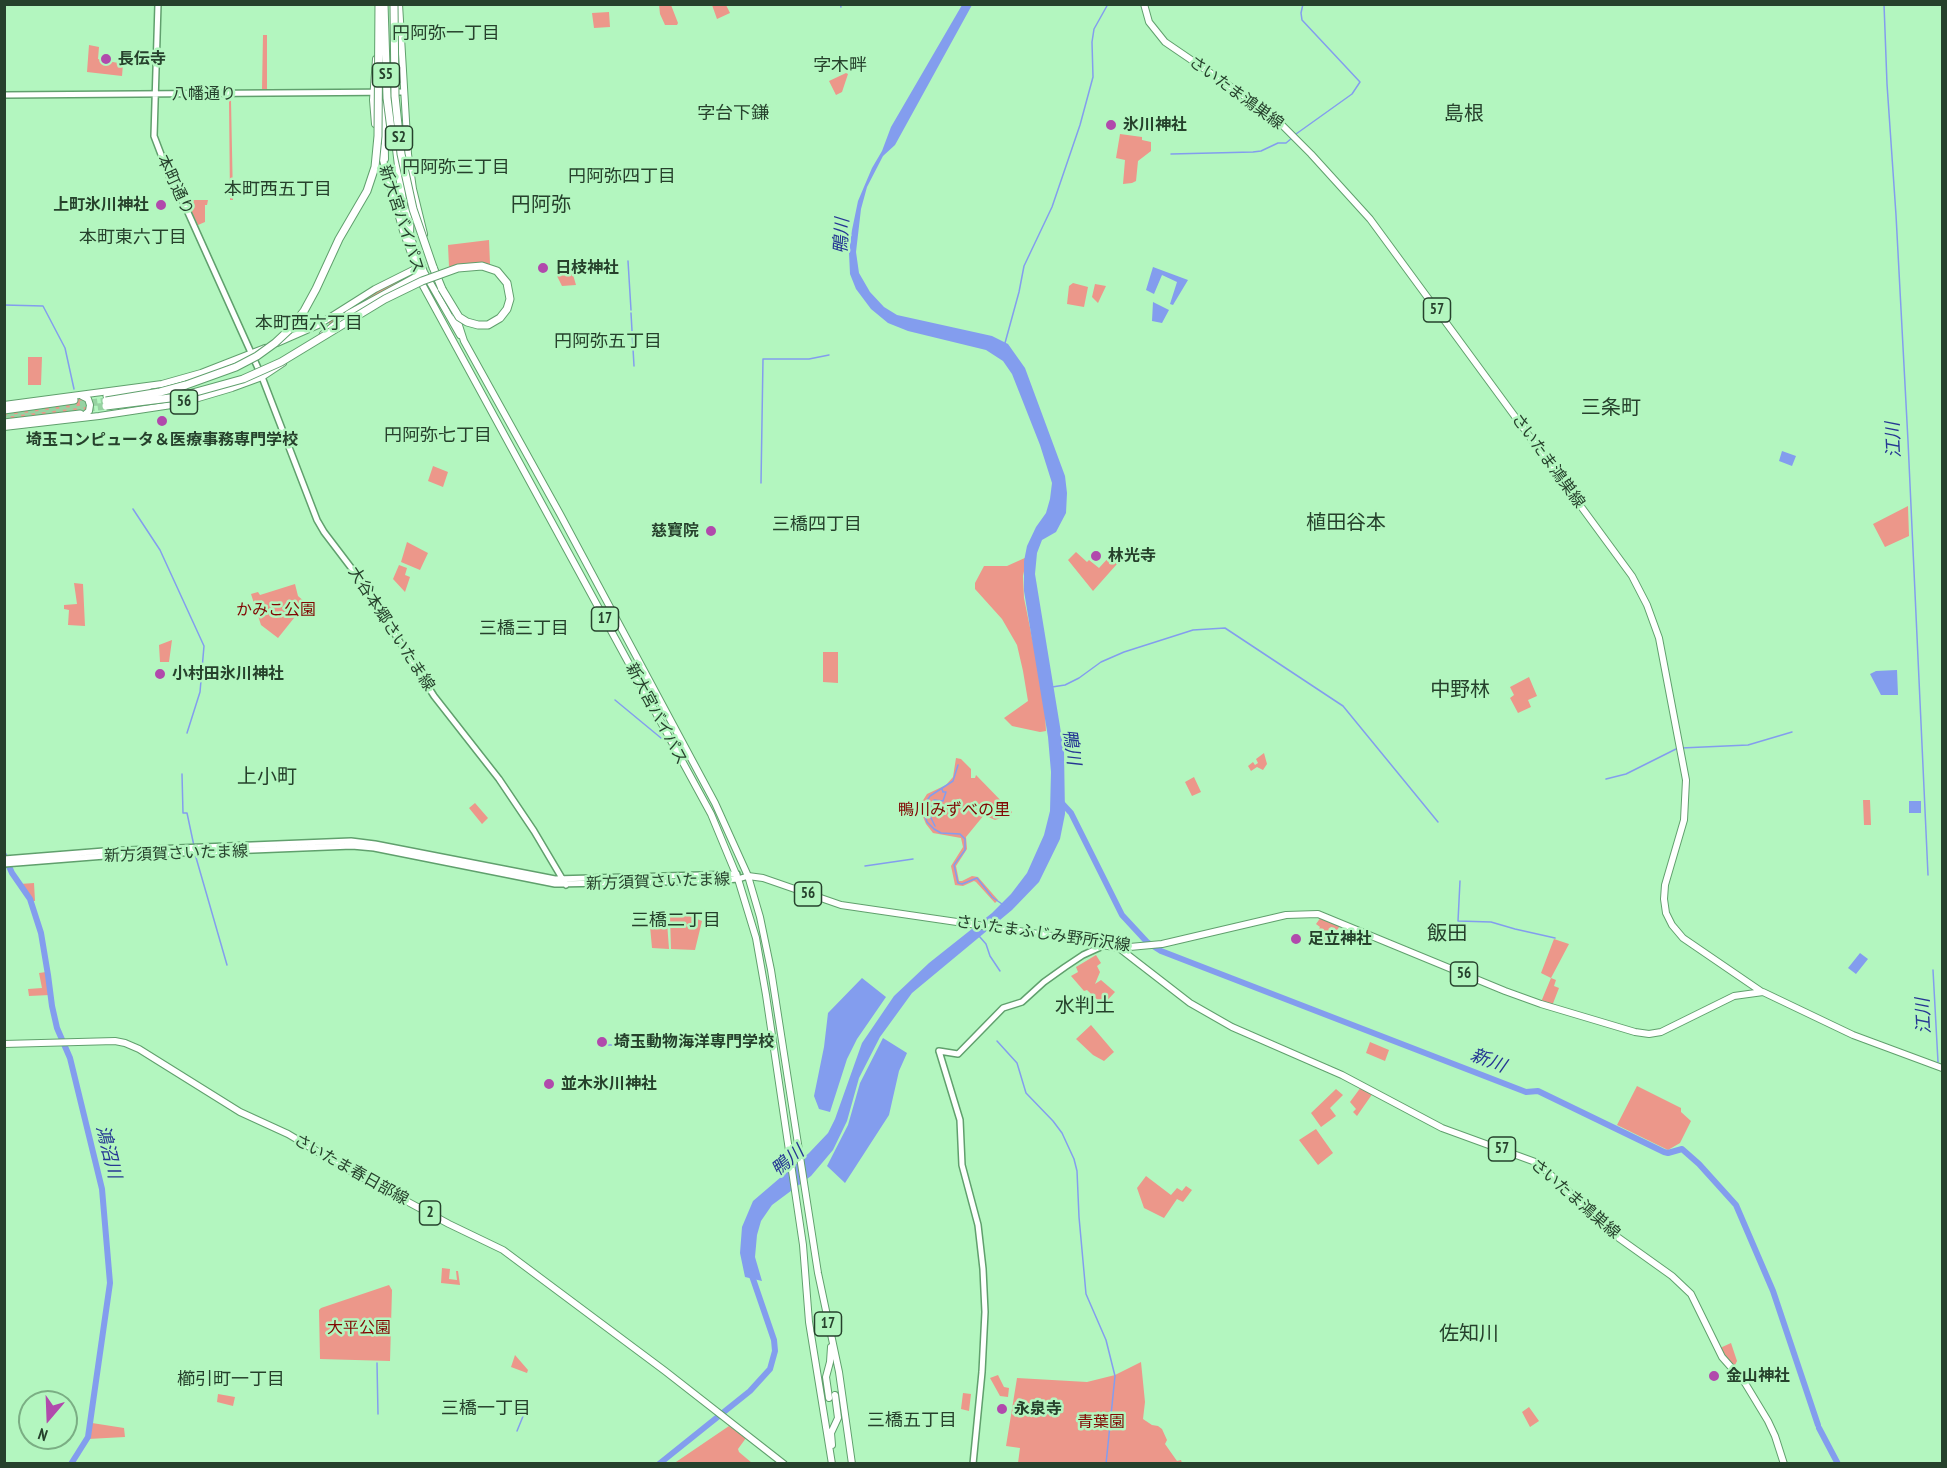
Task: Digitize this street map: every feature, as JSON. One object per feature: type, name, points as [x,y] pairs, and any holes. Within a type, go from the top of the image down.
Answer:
[{"type":"highway","name":"S2","points":[[107,403],[164,399],[215,388],[270,367],[385,299],[422,281],[431,278],[440,275],[458,268],[482,266],[499,272],[506,280],[510,291],[507,309],[500,318],[488,325],[478,325],[463,320],[450,306],[437,278],[433,267],[425,248],[408,188],[400,143],[395,96],[394,4]]},
{"type":"highway","name":"S2","points":[[107,403],[160,392],[212,376],[257,356],[290,329],[310,300],[339,239],[367,190],[375,166],[382,6]]},
{"type":"highway","points":[[382,6],[394,145],[406,233]]},
{"type":"highway","points":[[107,403],[212,376]]},
{"type":"highway","points":[[4,410],[76,398]]},
{"type":"highway","points":[[4,425],[80,416]]},
{"type":"main road","name":"本町通り","points":[[158,4],[153,134],[160,155],[190,215],[251,354]]},
{"type":"main road","name":"新大宮バイパス","points":[[399,4],[408,154],[413,189],[430,259],[452,306],[464,341],[715,803],[748,876],[760,917],[771,970],[818,1273],[842,1391],[852,1464]]},
{"type":"main road","name":"さいたま鴻巣線","points":[[1144,4],[1152,27],[1165,42],[1277,120],[1309,151],[1370,219],[1632,576],[1647,605],[1659,638],[1686,780],[1684,819],[1665,885],[1666,913],[1683,938],[1763,992]]},
{"type":"main road","name":"新大宮バイパス","points":[[382,6],[373,93],[376,134],[385,172],[420,271],[711,814],[737,877],[758,951],[791,1161],[803,1245],[811,1334],[832,1464]]},
{"type":"main road","points":[[392,92],[393,61],[400,36]]},
{"type":"main road","points":[[384,92],[385,172]]},
{"type":"main road","name":"八幡通り","points":[[4,95],[404,92]]},
{"type":"main road","name":"17","points":[[406,233],[413,189]]},
{"type":"main road","name":"17","points":[[420,271],[464,341]]},
{"type":"main road","name":"56","points":[[4,405],[76,398],[176,381],[251,354],[318,325],[375,289],[420,271]]},
{"type":"main road","name":"56","points":[[80,416],[178,404],[215,395],[262,377],[314,342],[347,315],[420,271]]},
{"type":"main road","name":"大谷本郷さいたま線","points":[[251,354],[321,528],[361,580],[434,696],[499,779],[565,882]]},
{"type":"main road","points":[[76,398],[87,398],[90,405],[87,413],[80,416]]},
{"type":"main road","name":"新方須賀さいたま線","points":[[7,861],[104,851],[351,841],[565,882],[748,876]]},
{"type":"main road","name":"さいたまふじみ野所沢線","points":[[748,876],[763,878],[841,904],[1119,948],[1162,944],[1286,915],[1318,914],[1541,1005],[1643,1034],[1655,1034],[1668,1030],[1734,996],[1763,992]]},
{"type":"main road","points":[[973,1464],[983,1351],[985,1312],[983,1269],[978,1225],[962,1165],[960,1120],[939,1051],[958,1054],[1003,1008],[1022,1002],[1065,967],[1083,955],[1106,945]]},
{"type":"main road","name":"さいたま鴻巣線","points":[[1119,948],[1190,1003],[1232,1027],[1342,1075],[1442,1128],[1538,1162],[1612,1233],[1672,1276],[1691,1294],[1722,1357],[1745,1383],[1768,1421],[1784,1464]]},
{"type":"main road","points":[[1763,992],[1853,1035],[1942,1068]]},
{"type":"main road","name":"さいたま春日部線","points":[[4,1044],[115,1041],[132,1045],[240,1112],[288,1134],[345,1168],[449,1224],[491,1243],[516,1259],[784,1464]]},
{"type":"main road","points":[[831,1335],[831,1358],[826,1377],[838,1418],[831,1433],[832,1464]]},
{"type":"green space","points":[[659,5],[671,5],[677,25],[665,25]]},
{"type":"green space","points":[[712,5],[726,5],[730,13],[717,19]]},
{"type":"green space","points":[[609,12],[610,27],[594,28],[592,13]]},
{"type":"green space","points":[[263,35],[267,35],[267,89],[262,89]]},
{"type":"green space","points":[[89,45],[99,47],[98,59],[123,64],[122,76],[87,72]]},
{"type":"green space","points":[[848,74],[842,92],[836,95],[829,81]]},
{"type":"green space","points":[[229,100],[231,100],[233,200],[230,200]]},
{"type":"green space","points":[[1120,134],[1142,137],[1142,140],[1151,142],[1151,151],[1138,161],[1136,181],[1132,183],[1123,184],[1125,160],[1116,158]]},
{"type":"green space","points":[[186,200],[208,200],[205,205],[205,222],[198,225]]},
{"type":"green space","points":[[489,240],[490,264],[449,267],[448,245]]},
{"type":"green space","points":[[571,268],[576,285],[562,286],[556,274]]},
{"type":"green space","points":[[407,277],[329,324],[329,321],[366,296]]},
{"type":"green space","points":[[1073,283],[1088,287],[1084,307],[1067,304],[1069,286]]},
{"type":"green space","points":[[1095,284],[1106,286],[1098,303],[1092,297]]},
{"type":"green space","points":[[28,357],[42,357],[41,385],[28,385]]},
{"type":"green space","points":[[78,398],[87,401],[88,408],[83,414],[5,421],[5,414],[78,401]]},
{"type":"green space","points":[[433,466],[448,472],[443,487],[428,481]]},
{"type":"green space","points":[[1908,506],[1909,536],[1885,547],[1873,524]]},
{"type":"green space","points":[[407,542],[428,553],[420,570],[401,562]]},
{"type":"green space","points":[[1076,552],[1087,562],[1089,560],[1099,568],[1110,556],[1117,564],[1093,591],[1068,560]]},
{"type":"green space","points":[[1027,557],[1023,576],[1024,598],[1044,697],[1046,731],[1040,732],[1012,726],[1004,718],[1028,701],[1023,671],[1017,645],[1002,619],[975,589],[975,583],[984,566],[1007,566]]},
{"type":"green space","points":[[399,565],[407,568],[405,575],[410,577],[405,592],[393,579]]},
{"type":"green space","points":[[74,583],[83,584],[85,626],[68,625],[69,610],[64,609],[64,605],[77,604]]},
{"type":"green space","name":"かみこ公園","points":[[295,584],[298,596],[306,603],[278,638],[261,625],[251,594],[258,592],[260,595]]},
{"type":"green space","points":[[172,640],[169,662],[160,662],[159,645]]},
{"type":"green space","points":[[823,652],[838,652],[838,683],[823,682]]},
{"type":"green space","points":[[1529,677],[1537,696],[1528,700],[1531,707],[1518,713],[1510,698],[1514,695],[1510,687]]},
{"type":"green space","points":[[1264,753],[1267,764],[1263,770],[1257,767],[1251,771],[1248,766],[1253,762],[1255,765],[1258,763],[1256,759]]},
{"type":"green space","name":"鴨川みずべの里","points":[[956,758],[961,759],[971,769],[971,778],[975,778],[976,775],[1012,812],[1010,815],[995,820],[984,815],[966,837],[967,849],[956,866],[959,881],[972,876],[978,877],[998,900],[995,903],[974,881],[963,886],[955,885],[951,866],[963,847],[961,838],[933,833],[921,812],[920,805],[927,794],[946,785],[953,777]]},
{"type":"green space","points":[[1194,777],[1201,792],[1192,796],[1185,782]]},
{"type":"green space","points":[[1863,800],[1870,800],[1871,825],[1864,825]]},
{"type":"green space","points":[[475,803],[488,818],[482,824],[469,808]]},
{"type":"green space","points":[[34,883],[35,901],[31,901],[20,884]]},
{"type":"green space","points":[[687,915],[702,921],[695,950],[671,949],[670,916]]},
{"type":"green space","points":[[1321,917],[1340,926],[1337,930],[1331,927],[1324,941],[1315,935],[1320,927],[1316,924]]},
{"type":"green space","points":[[667,922],[669,949],[652,948],[650,926]]},
{"type":"green space","points":[[1554,939],[1569,944],[1551,978],[1541,973]]},
{"type":"green space","points":[[1096,955],[1101,963],[1097,966],[1100,972],[1095,984],[1101,980],[1115,992],[1103,1005],[1087,990],[1084,991],[1071,976],[1078,972],[1076,967]]},
{"type":"green space","points":[[46,972],[50,995],[29,996],[28,989],[42,988],[39,973]]},
{"type":"green space","points":[[1551,978],[1556,980],[1554,986],[1559,988],[1552,1006],[1541,1002]]},
{"type":"green space","points":[[1091,1025],[1114,1052],[1104,1061],[1093,1055],[1076,1039]]},
{"type":"green space","points":[[1370,1042],[1389,1050],[1385,1061],[1366,1053]]},
{"type":"green space","points":[[1637,1086],[1681,1108],[1681,1112],[1691,1121],[1680,1143],[1668,1150],[1617,1125]]},
{"type":"green space","points":[[1361,1087],[1373,1093],[1357,1116],[1353,1112],[1356,1109],[1350,1102]]},
{"type":"green space","points":[[1336,1089],[1343,1095],[1330,1108],[1336,1116],[1321,1127],[1311,1113]]},
{"type":"green space","points":[[1316,1129],[1333,1153],[1318,1165],[1299,1140]]},
{"type":"green space","points":[[1146,1176],[1171,1195],[1177,1188],[1182,1191],[1186,1186],[1192,1190],[1183,1202],[1177,1199],[1164,1218],[1144,1208],[1137,1188]]},
{"type":"green space","points":[[442,1268],[450,1269],[449,1279],[457,1280],[456,1271],[458,1271],[460,1285],[441,1283]]},
{"type":"green space","name":"大平公園","points":[[389,1285],[392,1290],[390,1361],[320,1359],[319,1310]]},
{"type":"green space","points":[[1731,1343],[1737,1361],[1734,1367],[1720,1348]]},
{"type":"green space","points":[[515,1355],[528,1370],[527,1373],[511,1367]]},
{"type":"green space","name":"青葉園","points":[[1141,1362],[1145,1402],[1143,1419],[1162,1429],[1167,1440],[1165,1444],[1177,1461],[1181,1460],[1182,1463],[1018,1463],[1020,1448],[1006,1446],[1017,1378],[1087,1382],[1115,1375]]},
{"type":"green space","points":[[998,1375],[1004,1387],[1009,1388],[1008,1397],[1000,1396],[990,1378]]},
{"type":"green space","points":[[963,1393],[971,1394],[969,1411],[961,1409]]},
{"type":"green space","points":[[218,1394],[235,1397],[233,1406],[217,1402]]},
{"type":"green space","points":[[1529,1407],[1539,1421],[1530,1427],[1522,1412]]},
{"type":"green space","points":[[92,1423],[124,1428],[125,1437],[88,1439]]},
{"type":"green space","points":[[729,1426],[746,1438],[738,1449],[752,1463],[673,1464]]},
{"type":"water","points":[[962,5],[972,5],[895,145],[883,156],[867,187],[861,209],[856,252],[859,273],[870,292],[884,307],[897,315],[992,336],[1008,344],[1025,368],[1065,476],[1067,493],[1066,513],[1056,532],[1042,540],[1037,553],[1035,574],[1064,751],[1065,814],[1060,839],[1039,882],[1012,910],[912,993],[880,1037],[859,1078],[847,1121],[833,1150],[811,1176],[772,1205],[761,1221],[755,1257],[762,1281],[745,1277],[740,1253],[742,1227],[753,1201],[809,1153],[828,1133],[862,1043],[894,996],[929,963],[992,913],[1027,873],[1044,835],[1050,811],[1051,772],[1048,737],[1024,591],[1024,561],[1027,546],[1046,513],[1052,483],[1040,445],[1012,374],[1003,361],[986,350],[908,331],[888,323],[871,309],[856,289],[850,274],[849,253],[858,201],[891,127]]},
{"type":"water","points":[[1153,267],[1188,280],[1173,305],[1170,304],[1177,282],[1162,275],[1154,294],[1146,290]]},
{"type":"water","points":[[1153,302],[1169,310],[1162,323],[1152,321]]},
{"type":"water","points":[[1782,451],[1796,456],[1792,466],[1779,461]]},
{"type":"water","points":[[1897,670],[1898,695],[1881,695],[1870,674],[1876,671]]},
{"type":"water","points":[[1909,801],[1921,801],[1921,813],[1909,813]]},
{"type":"water","points":[[1860,953],[1868,959],[1856,974],[1848,968]]},
{"type":"water","points":[[862,978],[886,997],[857,1039],[847,1059],[830,1112],[819,1109],[814,1096],[828,1013]]},
{"type":"water","points":[[883,1038],[907,1053],[899,1071],[889,1115],[845,1183],[827,1166],[848,1125],[860,1083]]},
{"type":"waterway","points":[[1005,343],[1024,266],[1052,207],[1080,125],[1093,77],[1094,29],[1108,4]]},
{"type":"waterway","points":[[1296,134],[1352,94],[1360,82],[1302,20],[1303,4]]},
{"type":"waterway","name":"江川","points":[[1884,4],[1908,441],[1928,875]]},
{"type":"waterway","points":[[1171,154],[1261,151],[1278,143],[1286,143],[1292,138]]},
{"type":"waterway","points":[[628,261],[631,310]]},
{"type":"waterway","points":[[4,305],[43,306],[65,348],[74,389]]},
{"type":"waterway","points":[[631,313],[634,366]]},
{"type":"waterway","points":[[761,483],[763,359],[809,359],[829,355]]},
{"type":"waterway","points":[[133,509],[160,550],[204,646],[200,692],[187,733]]},
{"type":"waterway","points":[[1052,687],[1065,685],[1101,662],[1124,652],[1193,630],[1225,628],[1343,706],[1438,822]]},
{"type":"waterway","points":[[615,700],[661,738]]},
{"type":"waterway","points":[[1681,748],[1748,745],[1792,732]]},
{"type":"waterway","points":[[1606,779],[1626,774],[1676,749]]},
{"type":"waterway","points":[[958,765],[953,781],[930,796],[924,805],[924,813],[927,822],[934,829],[941,833],[960,834],[965,839],[965,850],[954,865],[958,883],[962,884],[977,878],[992,897],[1002,904]]},
{"type":"waterway","points":[[182,774],[183,813],[187,813],[194,846]]},
{"type":"waterway","points":[[935,826],[928,812],[934,800],[943,801],[946,792],[942,789]]},
{"type":"waterway","name":"新川","points":[[1059,800],[1071,813],[1122,915],[1147,942],[1161,951],[1526,1092],[1538,1091],[1664,1152],[1682,1149],[1699,1164],[1736,1205],[1773,1291],[1818,1425]]},
{"type":"waterway","points":[[195,854],[227,965]]},
{"type":"waterway","name":"鴻沼川","points":[[4,855],[12,873],[30,899],[41,933],[57,1028],[70,1058],[102,1189],[110,1283],[88,1437],[71,1464]]},
{"type":"waterway","points":[[865,866],[913,859]]},
{"type":"waterway","points":[[1460,881],[1458,921],[1491,922],[1555,938]]},
{"type":"waterway","points":[[979,936],[986,944],[990,956],[1000,971]]},
{"type":"waterway","name":"江川","points":[[1933,970],[1938,1062]]},
{"type":"waterway","points":[[997,1041],[1017,1063],[1026,1093],[1062,1133],[1074,1159],[1077,1171],[1086,1294],[1106,1340],[1115,1376],[1106,1464]]},
{"type":"waterway","points":[[639,1045],[661,1044]]},
{"type":"waterway","points":[[600,1045],[637,1045]]},
{"type":"waterway","name":"鴨川","points":[[659,1464],[750,1391],[770,1369],[775,1351],[774,1340],[751,1273]]},
{"type":"waterway","points":[[377,1363],[378,1414]]},
{"type":"waterway","points":[[517,1431],[526,1409],[518,1406]]},
{"type":"waterway","name":"新川","points":[[1819,1428],[1838,1464]]},
{"type":"tunnel","points":[[7,413],[106,401]]},
{"type":"tunnel","points":[[4,419],[106,406]]},
{"type":"place","name":"長伝寺","points":[[106,59]]},
{"type":"place","name":"氷川神社","points":[[1111,125]]},
{"type":"place","name":"上町氷川神社","points":[[161,205]]},
{"type":"place","name":"日枝神社","points":[[543,268]]},
{"type":"place","name":"埼玉コンピュータ＆医療事務専門学校","points":[[162,421]]},
{"type":"place","name":"慈寶院","points":[[711,531]]},
{"type":"place","name":"林光寺","points":[[1096,556]]},
{"type":"place","name":"小村田氷川神社","points":[[160,674]]},
{"type":"place","name":"足立神社","points":[[1296,939]]},
{"type":"place","name":"埼玉動物海洋専門学校","points":[[602,1042]]},
{"type":"place","name":"並木氷川神社","points":[[549,1084]]},
{"type":"place","name":"金山神社","points":[[1714,1376]]},
{"type":"place","name":"永泉寺","points":[[1002,1409]]},
{"type":"district","name":"円阿弥一丁目","points":[[446,34]]},
{"type":"district","name":"字木畔","points":[[840,66]]},
{"type":"district","name":"字台下鎌","points":[[733,114]]},
{"type":"district","name":"島根","points":[[1464,114]]},
{"type":"district","name":"円阿弥三丁目","points":[[456,168]]},
{"type":"district","name":"円阿弥四丁目","points":[[622,177]]},
{"type":"district","name":"本町西五丁目","points":[[278,190]]},
{"type":"district","name":"円阿弥","points":[[541,205]]},
{"type":"district","name":"本町東六丁目","points":[[133,238]]},
{"type":"district","name":"本町西六丁目","points":[[309,324]]},
{"type":"district","name":"円阿弥五丁目","points":[[608,342]]},
{"type":"district","name":"三条町","points":[[1611,408]]},
{"type":"district","name":"円阿弥七丁目","points":[[438,436]]},
{"type":"district","name":"植田谷本","points":[[1346,523]]},
{"type":"district","name":"三橋四丁目","points":[[817,525]]},
{"type":"district","name":"三橋三丁目","points":[[524,629]]},
{"type":"district","name":"中野林","points":[[1460,690]]},
{"type":"district","name":"上小町","points":[[267,777]]},
{"type":"district","name":"三橋二丁目","points":[[676,921]]},
{"type":"district","name":"飯田","points":[[1447,934]]},
{"type":"district","name":"水判土","points":[[1085,1006]]},
{"type":"district","name":"佐知川","points":[[1469,1334]]},
{"type":"district","name":"櫛引町一丁目","points":[[231,1380]]},
{"type":"district","name":"三橋一丁目","points":[[486,1409]]},
{"type":"district","name":"三橋五丁目","points":[[912,1421]]}]
